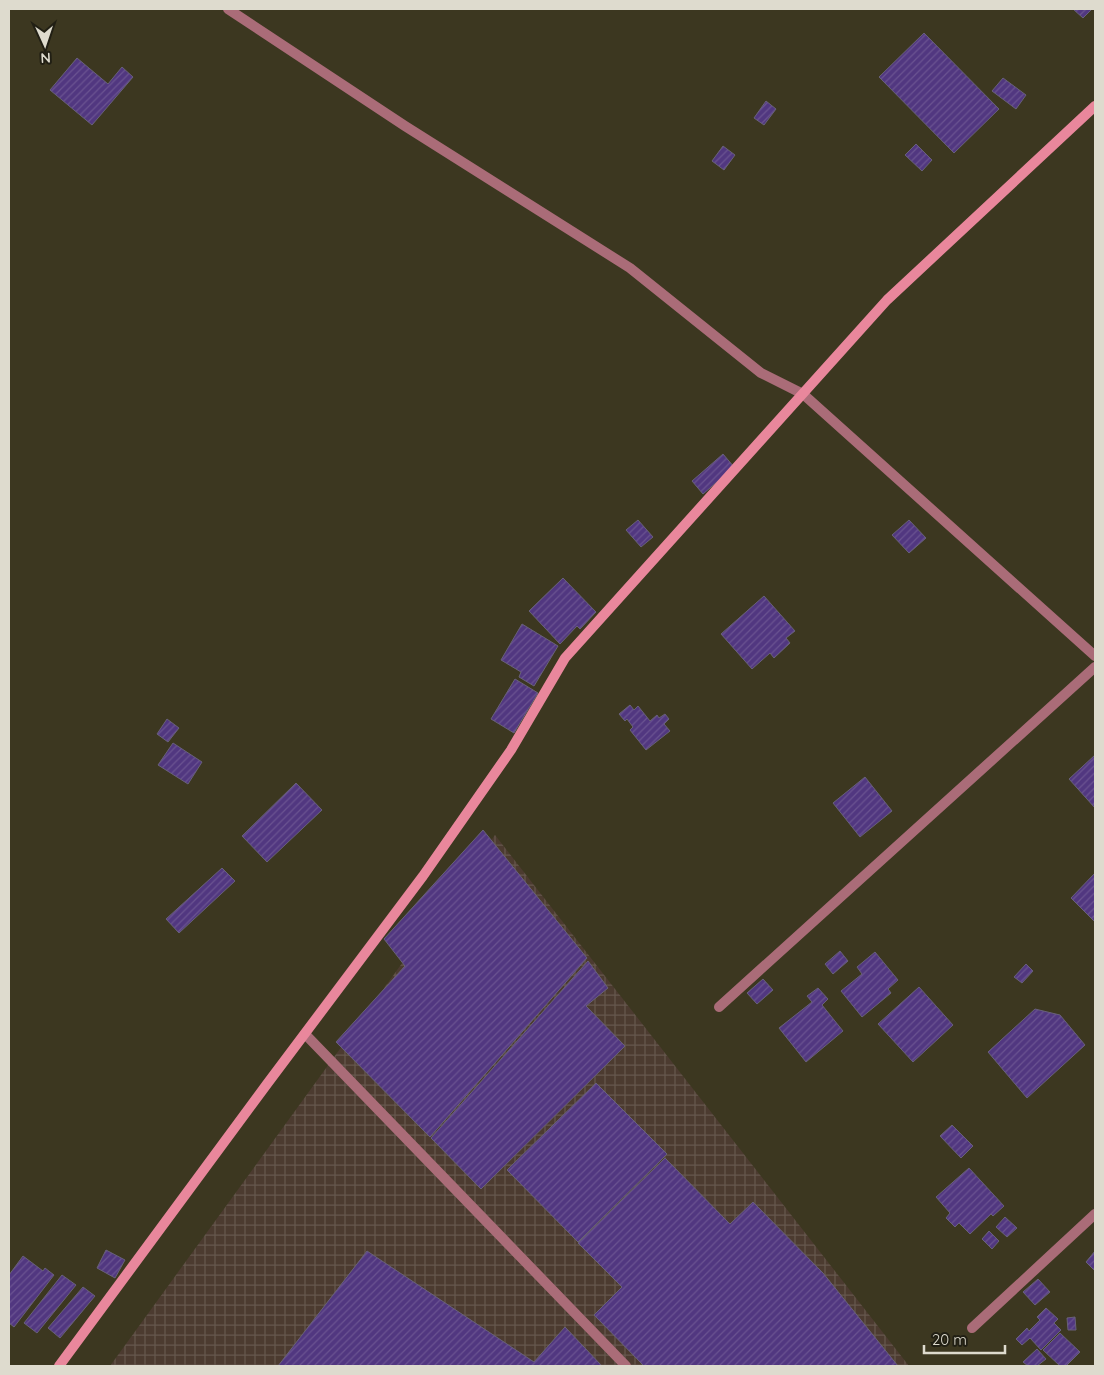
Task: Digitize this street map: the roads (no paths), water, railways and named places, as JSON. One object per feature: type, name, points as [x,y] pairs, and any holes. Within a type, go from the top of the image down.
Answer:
[{"type":"street","points":[[228,9],[405,126],[630,268],[761,372],[803,394],[1095,656]]},
{"type":"street","points":[[59,1366],[423,876],[511,750],[565,658],[887,300],[1095,106]]},
{"type":"street","points":[[719,1007],[1095,667]]},
{"type":"street","points":[[304,1034],[626,1366]]},
{"type":"street","points":[[972,1328],[1095,1214]]}]
